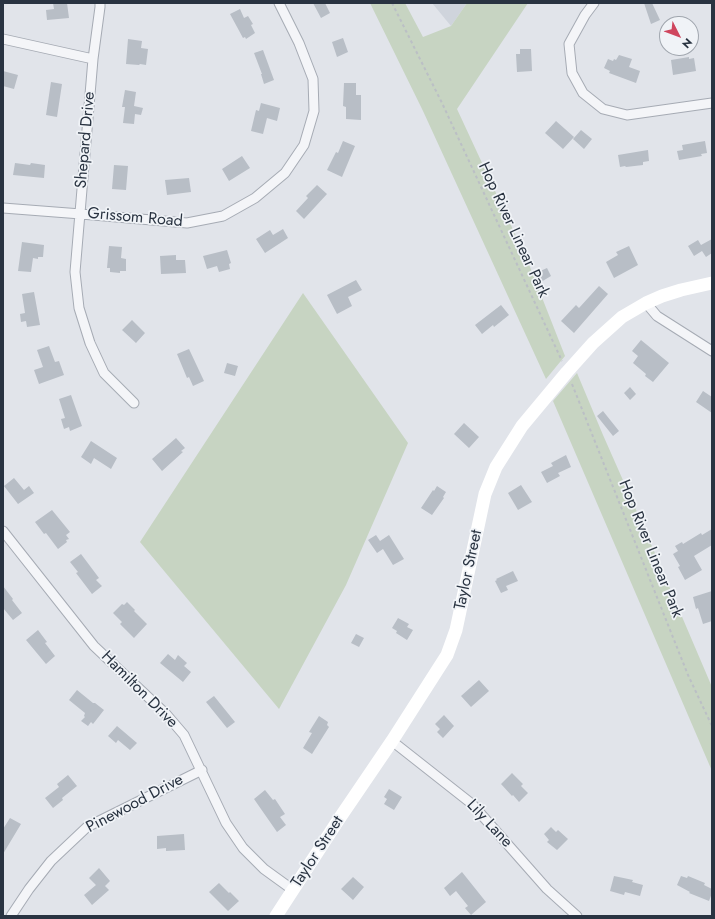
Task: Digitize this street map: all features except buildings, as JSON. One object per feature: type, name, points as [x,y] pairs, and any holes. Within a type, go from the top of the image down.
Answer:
[{"type":"street","name":"Shepard Drive","points":[[100,3],[93,59],[75,272],[79,308],[90,343],[104,373],[134,404]]},
{"type":"street","name":"Grissom Road","points":[[3,208],[187,223],[223,216],[255,198],[285,173],[304,144],[314,111],[313,79],[299,43],[279,3]]},
{"type":"street","points":[[594,3],[585,15],[570,44],[572,73],[583,93],[603,109],[627,115],[712,103]]},
{"type":"street","points":[[3,40],[93,59]]},
{"type":"street","name":"Taylor Street","points":[[276,916],[447,655],[456,630],[485,494],[496,467],[522,426],[593,343],[622,316],[662,296],[712,283]]},
{"type":"street","points":[[646,303],[657,316],[712,351]]},
{"type":"street","name":"Hamilton Drive","points":[[3,531],[94,646],[166,714],[184,736],[202,770],[226,823],[243,848],[264,870],[293,890]]},
{"type":"street","name":"Lily Lane","points":[[392,741],[472,804],[546,889],[578,916]]},
{"type":"street","name":"Pinewood Drive","points":[[11,916],[29,888],[51,861],[88,827],[202,770]]},
{"type":"path","name":"Hop River Linear Park","points":[[392,3],[442,103],[564,366]]},
{"type":"path","name":"Hop River Linear Park","points":[[570,379],[688,675],[712,726]]},
{"type":"shaded area","points":[[432,3],[467,3],[451,26]]},
{"type":"green space","points":[[370,3],[405,3],[423,37],[451,26],[467,3],[528,3],[457,109],[528,262],[565,356],[546,379],[423,111]]},
{"type":"green space","points":[[303,293],[408,443],[346,585],[279,709],[140,542]]},
{"type":"green space","points":[[577,373],[712,687],[712,771],[553,401]]}]
